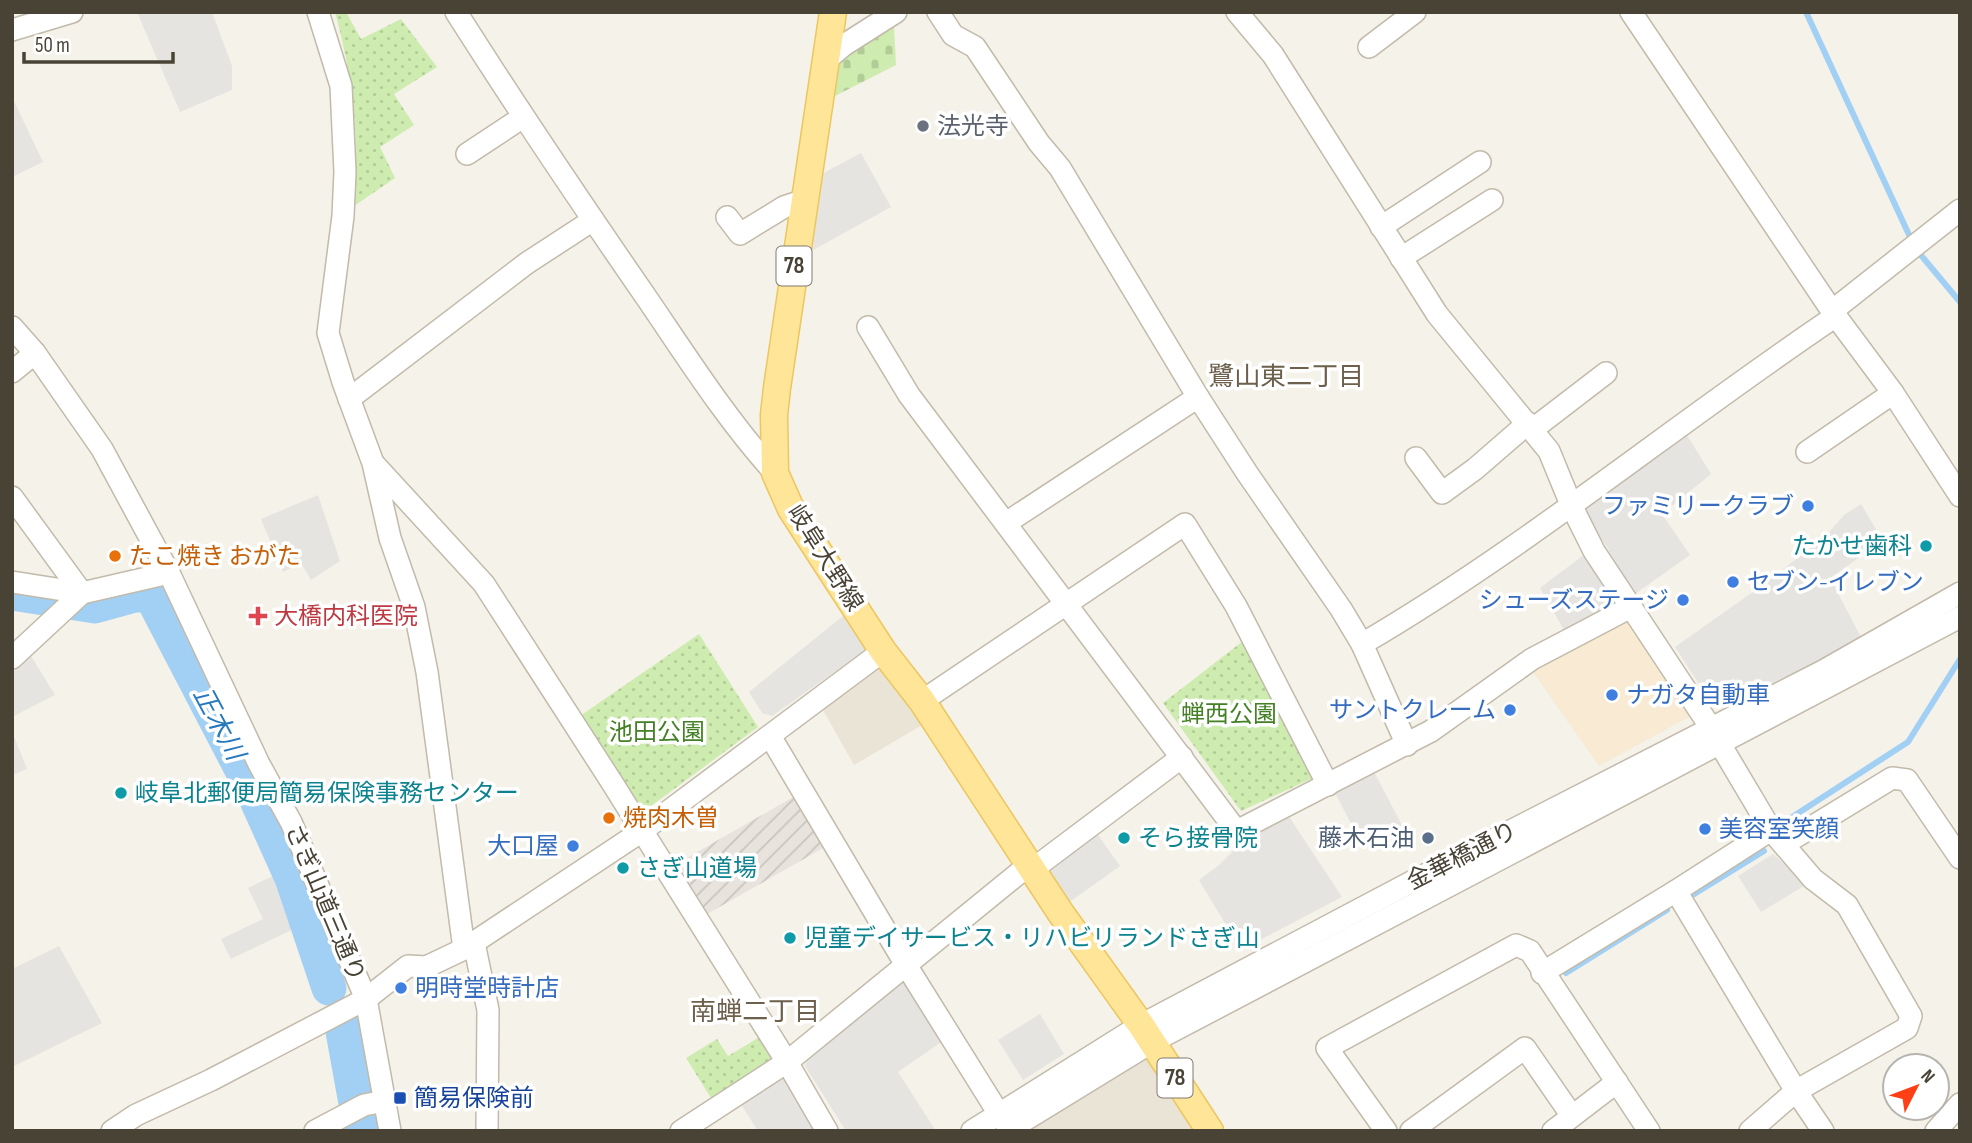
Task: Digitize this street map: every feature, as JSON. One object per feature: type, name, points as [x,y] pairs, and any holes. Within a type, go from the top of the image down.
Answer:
[{"type":"main road","name":"岐阜大野線","points":[[833,12],[777,388],[774,415],[775,473],[791,509],[883,651],[922,701],[1060,912],[1146,1033]]},
{"type":"main road","name":"78","points":[[1146,1033],[1210,1131]]},
{"type":"street","points":[[12,30],[72,12]]},
{"type":"street","points":[[318,12],[341,86],[345,172],[344,216],[328,333],[373,463],[390,538],[414,607],[427,672],[469,946],[488,1010],[487,1131]]},
{"type":"street","points":[[456,12],[593,220],[742,435],[775,473]]},
{"type":"street","points":[[827,60],[844,45],[895,12]]},
{"type":"street","points":[[938,12],[953,35],[975,47],[1039,143],[1060,168],[1247,473],[1341,609],[1362,644],[1407,745]]},
{"type":"street","points":[[1237,12],[1273,55],[1442,321],[1549,451],[1594,551],[1778,837],[1812,879],[1847,905],[1911,1016],[1908,1028],[1796,1091],[1750,1131]]},
{"type":"street","points":[[1368,47],[1415,12]]},
{"type":"street","points":[[1631,12],[1834,314],[1893,393],[1960,496]]},
{"type":"street","points":[[467,154],[523,117]]},
{"type":"street","points":[[1381,227],[1480,162]]},
{"type":"street","points":[[727,217],[740,234],[784,207],[805,200]]},
{"type":"street","points":[[1401,258],[1492,200]]},
{"type":"street","points":[[1362,644],[1424,607],[1572,507],[1749,374],[1834,314],[1960,209]]},
{"type":"street","points":[[349,399],[527,263],[593,220]]},
{"type":"street","name":"さぎ山道三通り","points":[[12,327],[36,353],[102,449],[169,573],[220,676],[259,764],[291,822],[366,999],[390,1131]]},
{"type":"street","points":[[867,327],[909,395],[1239,830],[1407,745],[1532,659],[1631,607]]},
{"type":"street","points":[[12,372],[36,353]]},
{"type":"street","points":[[1416,458],[1442,493],[1530,426],[1606,373]]},
{"type":"street","points":[[1807,452],[1893,393]]},
{"type":"street","points":[[1006,523],[1199,397]]},
{"type":"street","points":[[373,463],[484,584],[787,1062],[827,1131]]},
{"type":"street","points":[[12,497],[75,600]]},
{"type":"street","points":[[922,701],[1185,524],[1236,606],[1328,785]]},
{"type":"street","points":[[12,657],[75,600],[169,573]]},
{"type":"street","points":[[16,578],[75,600]]},
{"type":"street","name":"金華橋通り","points":[[1715,736],[1960,593]]},
{"type":"street","name":"金華橋通り","points":[[972,1131],[1003,1122],[1146,1033],[1715,736],[1960,617]]},
{"type":"street","points":[[112,1131],[136,1115],[211,1080],[366,999],[408,966],[426,967],[469,946],[642,831],[883,651]]},
{"type":"street","points":[[770,736],[1003,1122]]},
{"type":"street","points":[[681,1131],[787,1062],[1031,866],[1182,757]]},
{"type":"street","points":[[1542,973],[1676,891],[1892,778],[1907,780],[1960,858]]},
{"type":"street","points":[[1676,891],[1796,1091],[1823,1131]]},
{"type":"street","points":[[1385,1131],[1327,1048],[1516,945],[1530,951],[1542,973],[1649,1131]]},
{"type":"street","points":[[1410,1131],[1525,1048],[1572,1116]]},
{"type":"street","points":[[1553,1131],[1617,1082]]},
{"type":"street","points":[[315,1131],[357,1109],[385,1101]]},
{"type":"street","points":[[1936,1131],[1960,1104]]},
{"type":"shaded area","points":[[137,12],[212,12],[232,66],[232,90],[180,112]]},
{"type":"shaded area","points":[[12,97],[43,162],[12,177]]},
{"type":"shaded area","points":[[861,153],[891,207],[806,254],[818,176]]},
{"type":"shaded area","points":[[1685,432],[1711,474],[1662,514],[1690,555],[1632,596],[1607,547],[1581,511]]},
{"type":"shaded area","points":[[318,495],[340,561],[311,580],[301,563],[283,572],[261,519]]},
{"type":"shaded area","points":[[1861,504],[1883,541],[1830,578],[1863,641],[1715,709],[1675,647],[1824,538],[1844,515]]},
{"type":"shaded area","points":[[1589,551],[1614,594],[1613,603],[1564,630],[1540,588]]},
{"type":"shaded area","points":[[849,611],[867,649],[772,716],[762,713],[749,692]]},
{"type":"shaded area","name":"ナガタ自動車","points":[[1626,619],[1689,717],[1599,766],[1533,672]]},
{"type":"shaded area","points":[[31,656],[55,695],[12,717],[12,673]]},
{"type":"shaded area","points":[[877,669],[888,670],[924,724],[854,765],[823,710]]},
{"type":"shaded area","points":[[12,731],[27,769],[12,775]]},
{"type":"shaded area","points":[[1374,772],[1403,827],[1375,844],[1365,829],[1355,831],[1334,791]]},
{"type":"shaded area","points":[[795,796],[825,847],[707,914],[678,863]]},
{"type":"shaded area","points":[[1288,815],[1342,897],[1241,950],[1199,880],[1219,865],[1246,838]]},
{"type":"shaded area","points":[[1095,831],[1120,866],[1064,906],[1044,869]]},
{"type":"shaded area","points":[[1773,854],[1807,884],[1761,912],[1738,876]]},
{"type":"shaded area","points":[[275,875],[300,926],[231,959],[221,939],[263,919],[248,888]]},
{"type":"shaded area","points":[[59,946],[102,1023],[12,1067],[12,969]]},
{"type":"shaded area","points":[[905,971],[947,1038],[898,1072],[936,1131],[846,1131],[805,1066],[808,1057]]},
{"type":"shaded area","points":[[1040,1014],[1064,1054],[1023,1080],[998,1040]]},
{"type":"shaded area","points":[[1149,1058],[1198,1131],[1028,1131]]},
{"type":"shaded area","points":[[778,1075],[784,1078],[817,1131],[758,1131],[738,1100]]},
{"type":"green space","points":[[335,12],[346,12],[361,39],[401,19],[437,67],[394,94],[414,125],[380,147],[395,178],[354,206],[356,156],[351,84]]},
{"type":"green space","points":[[894,26],[896,65],[831,98],[836,61]]},
{"type":"green space","name":"池田公園","points":[[699,634],[758,727],[651,806],[633,804],[580,716]]},
{"type":"green space","name":"蝉西公園","points":[[1243,641],[1313,778],[1241,811],[1163,703]]},
{"type":"green space","points":[[758,1038],[772,1060],[711,1098],[686,1058],[717,1039],[728,1056]]},
{"type":"waterway","points":[[1806,12],[1910,237],[1920,254],[1960,302]]},
{"type":"waterway","name":"正木川","points":[[12,593],[95,606],[135,595],[151,595],[251,787],[292,878],[329,988]]},
{"type":"waterway","points":[[1786,821],[1908,742],[1960,659]]},
{"type":"waterway","points":[[1691,896],[1764,851]]},
{"type":"waterway","points":[[1566,973],[1667,910]]},
{"type":"waterway","name":"正木川","points":[[342,1026],[361,1131]]},
{"type":"place","name":"法光寺","points":[[923,126]]},
{"type":"place","name":"ファミリークラブ","points":[[1808,506]]},
{"type":"place","name":"たかせ歯科","points":[[1926,546]]},
{"type":"place","name":"たこ焼き おがた","points":[[115,556]]},
{"type":"place","name":"セブン-イレブン","points":[[1733,582]]},
{"type":"place","name":"シューズステージ","points":[[1683,600]]},
{"type":"place","name":"大橋内科医院","points":[[258,616]]},
{"type":"place","name":"ナガタ自動車","points":[[1612,695]]},
{"type":"place","name":"サントクレーム","points":[[1510,710]]},
{"type":"place","name":"岐阜北郵便局簡易保険事務センター","points":[[121,793]]},
{"type":"place","name":"焼肉木曽","points":[[609,818]]},
{"type":"place","name":"美容室笑顔","points":[[1705,829]]},
{"type":"place","name":"そら接骨院","points":[[1124,838]]},
{"type":"place","name":"藤木石油","points":[[1428,838]]},
{"type":"place","name":"大口屋","points":[[573,846]]},
{"type":"place","name":"さぎ山道場","points":[[623,868]]},
{"type":"place","name":"児童デイサービス・リハビリランドさぎ山","points":[[790,938]]},
{"type":"place","name":"明時堂時計店","points":[[401,988]]},
{"type":"place","name":"簡易保険前","points":[[400,1098]]},
{"type":"district","name":"鷺山東二丁目","points":[[1286,377]]},
{"type":"district","name":"南蝉二丁目","points":[[755,1012]]}]
